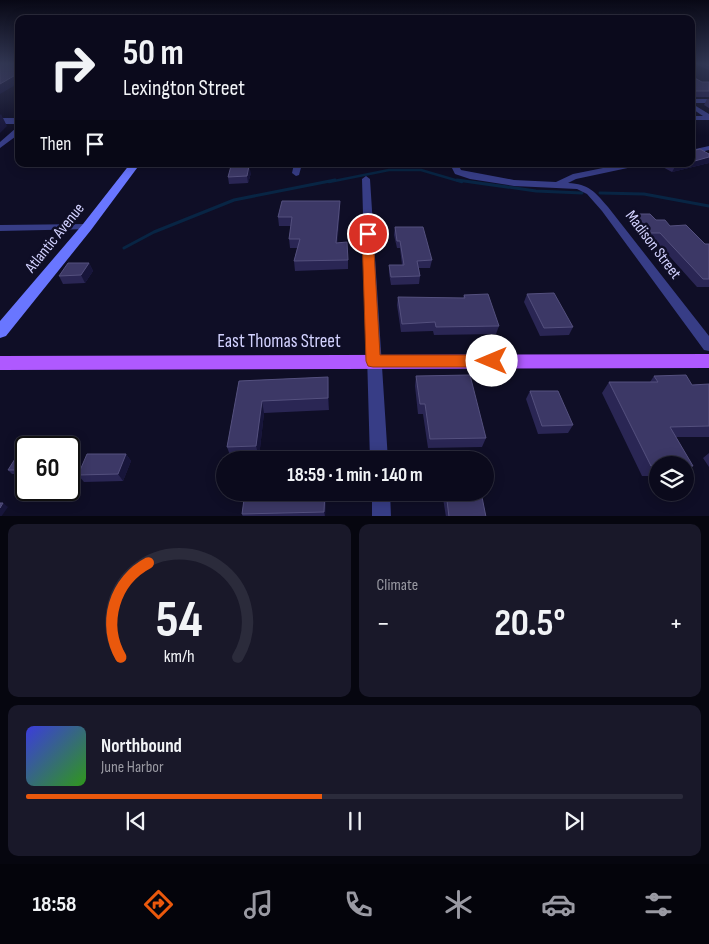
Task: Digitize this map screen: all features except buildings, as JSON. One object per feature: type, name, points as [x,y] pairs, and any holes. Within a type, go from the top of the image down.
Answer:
[{"type":"main road","name":"Atlantic Avenue","points":[[0,332],[133,167]]},
{"type":"main road","name":"East Thomas Street","points":[[0,363],[709,361]]},
{"type":"street","points":[[695,101],[709,100]]},
{"type":"street","points":[[695,108],[709,117]]},
{"type":"street","points":[[695,118],[709,117]]},
{"type":"street","points":[[0,121],[15,121]]},
{"type":"street","points":[[0,146],[15,133]]},
{"type":"street","points":[[695,151],[709,148]]},
{"type":"street","points":[[296,173],[297,167]]},
{"type":"street","name":"Madison Street","points":[[456,167],[462,174],[486,179],[579,186],[590,192],[605,208],[709,346]]},
{"type":"street","points":[[556,185],[573,178],[621,167]]},
{"type":"street","points":[[366,179],[378,451]]},
{"type":"street","points":[[0,228],[87,226]]},
{"type":"street","points":[[381,501],[382,516]]},
{"type":"waterway","points":[[329,182],[389,170],[421,170],[462,182]]},
{"type":"waterway","points":[[124,248],[154,232],[234,200],[335,180]]},
{"type":"waterway","points":[[457,180],[536,191],[582,193]]},
{"type":"waterway","points":[[600,193],[644,194],[709,206]]},
{"type":"route","points":[[368,234],[373,361],[492,361]]}]
